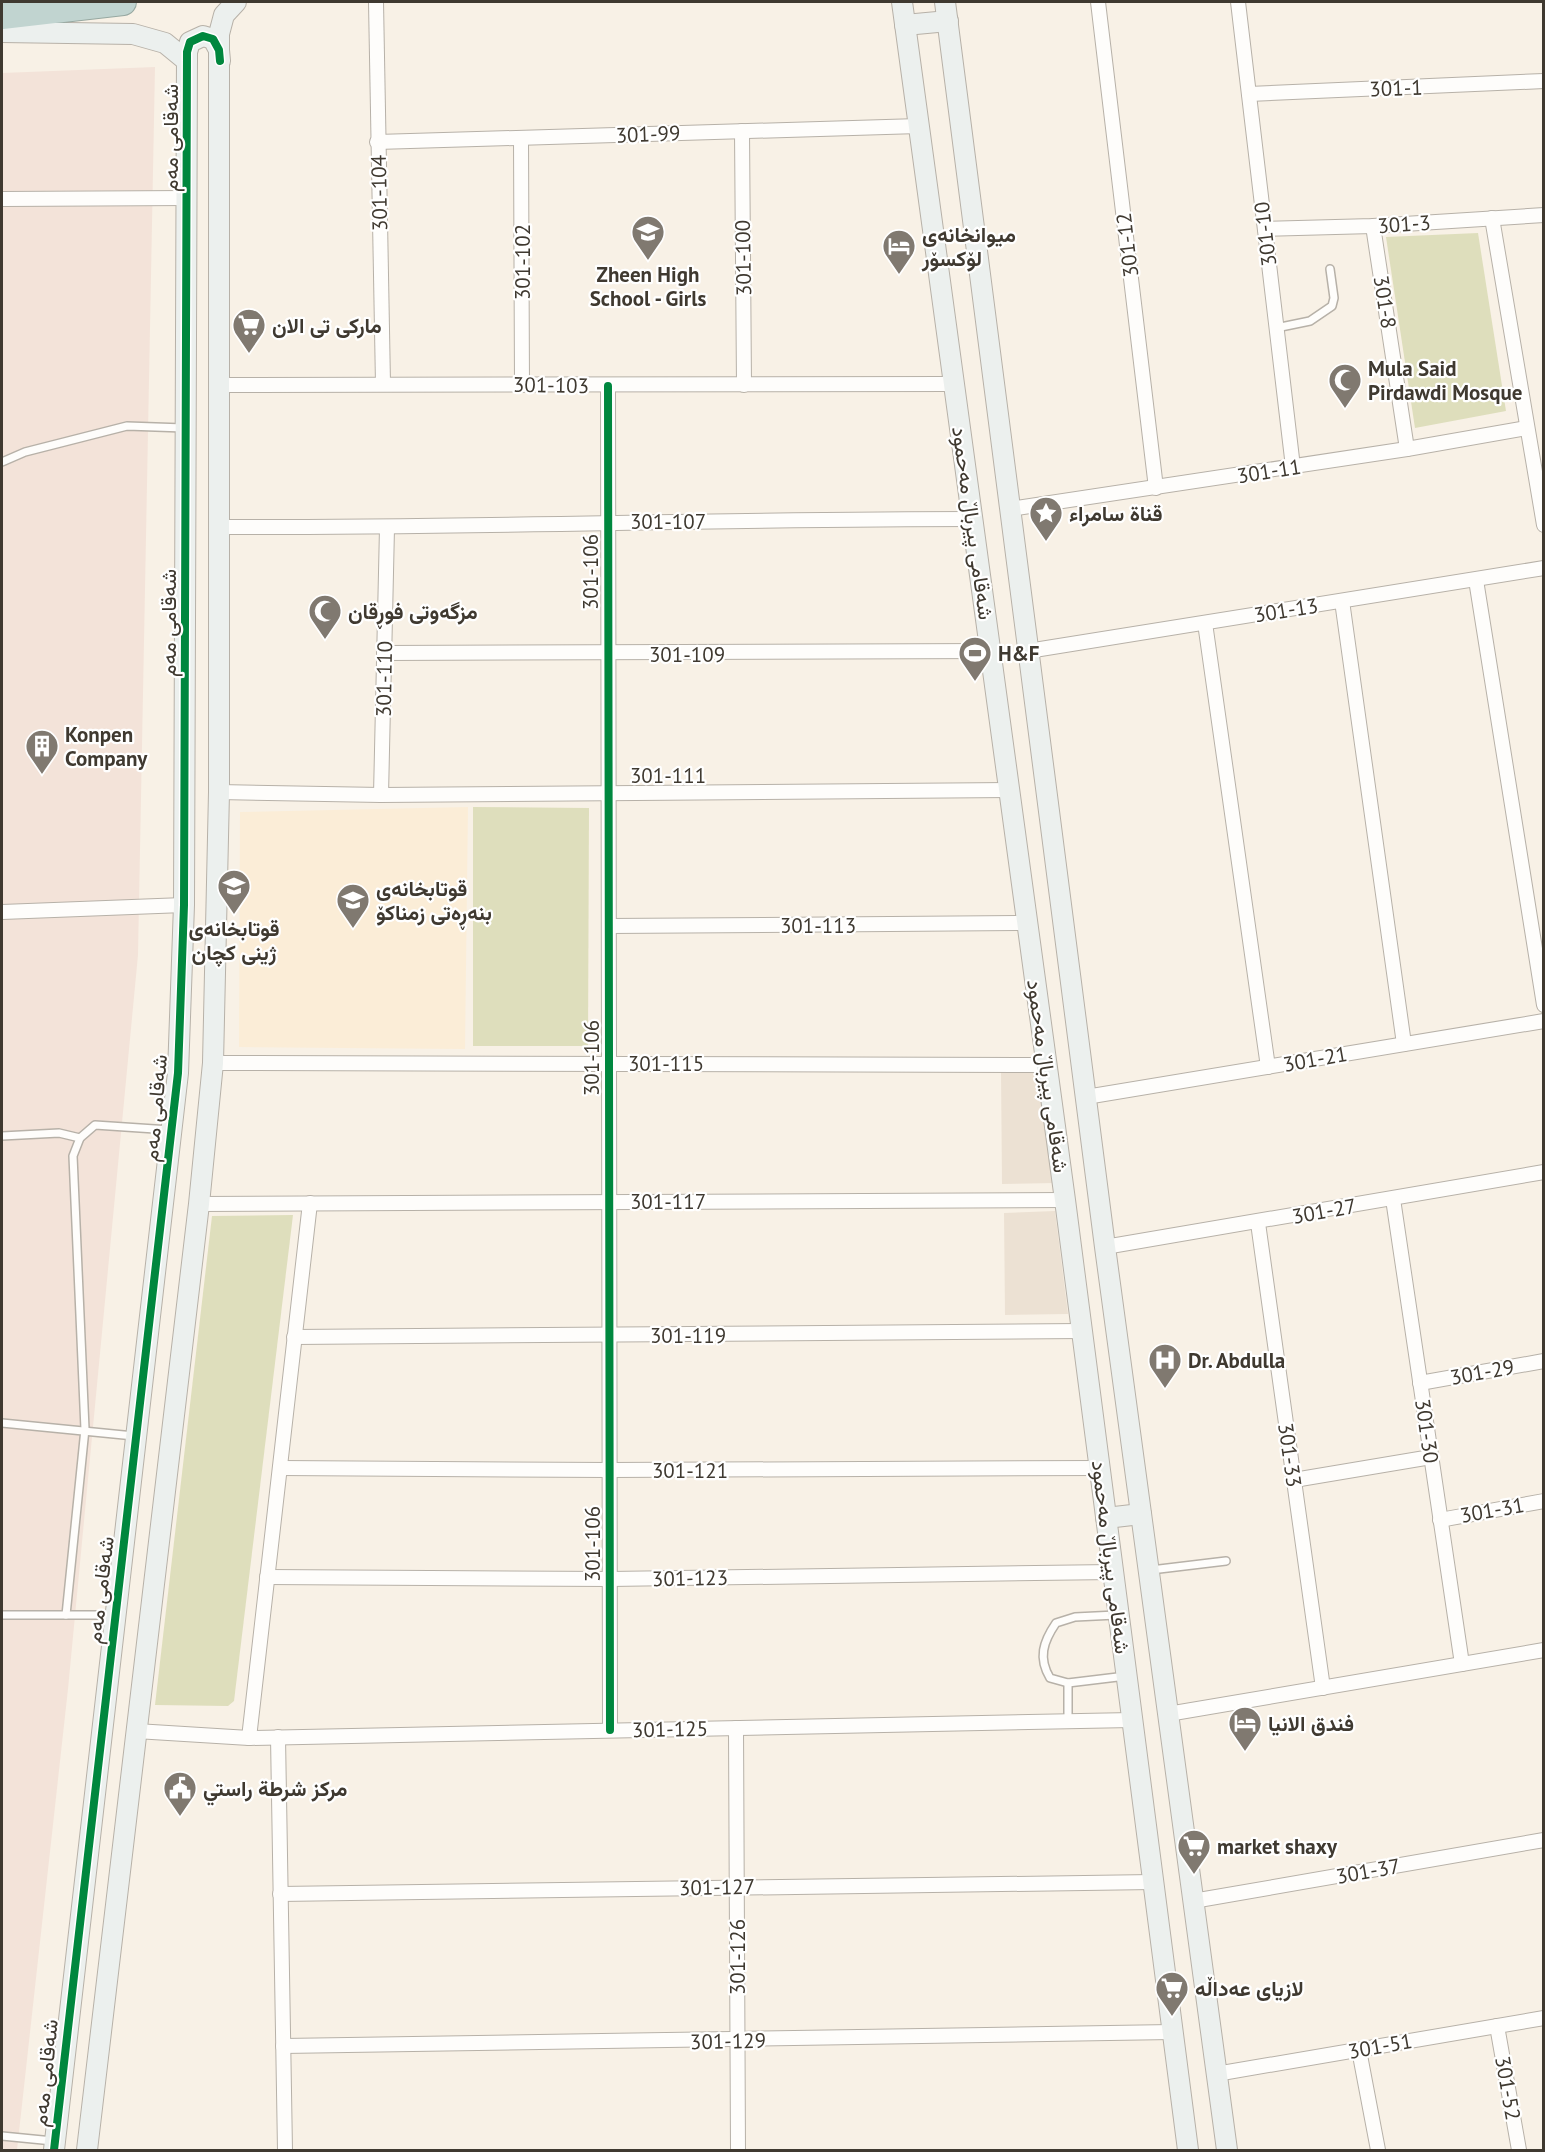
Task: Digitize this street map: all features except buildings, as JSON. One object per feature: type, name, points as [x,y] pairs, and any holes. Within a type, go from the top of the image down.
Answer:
[{"type":"highway","points":[[2,16],[123,2]]},
{"type":"street","points":[[87,2151],[199,1204],[213,1063],[219,792],[220,23],[236,2]]},
{"type":"street","name":"301-104","points":[[376,2],[383,384]]},
{"type":"street","name":"شەقامی پیرباڵ مەحمود","points":[[902,2],[1065,1200],[1188,2151]]},
{"type":"street","name":"301-12","points":[[1098,2],[1156,488]]},
{"type":"street","name":"301-10","points":[[1238,2],[1293,467]]},
{"type":"street","points":[[905,25],[946,11]]},
{"type":"street","name":"شەقامی پیرباڵ مەحمود","points":[[946,11],[1105,1247],[1227,2151]]},
{"type":"street","name":"شەقامی مەم","points":[[2,32],[133,34],[165,43],[187,61],[184,905],[177,1073],[148,1346],[114,1615],[55,2146]]},
{"type":"street","points":[[187,61],[190,42],[202,36],[216,42],[220,61]]},
{"type":"street","name":"301-1","points":[[1249,94],[1544,81]]},
{"type":"street","name":"301-99","points":[[377,142],[919,126]]},
{"type":"street","name":"301-100","points":[[742,131],[744,385]]},
{"type":"street","name":"301-102","points":[[521,138],[522,385]]},
{"type":"street","points":[[2,199],[188,198]]},
{"type":"street","name":"301-3","points":[[1265,229],[1373,226],[1544,215]]},
{"type":"street","points":[[1492,218],[1544,525]]},
{"type":"street","name":"301-8","points":[[1373,226],[1407,449]]},
{"type":"street","name":"301-103","points":[[220,385],[954,384]]},
{"type":"street","name":"301-106","points":[[608,386],[610,1730]]},
{"type":"street","name":"301-11","points":[[1010,509],[1293,467],[1527,428]]},
{"type":"street","name":"301-107","points":[[220,527],[387,528],[608,522],[973,519]]},
{"type":"street","name":"301-110","points":[[381,795],[387,528]]},
{"type":"street","name":"301-13","points":[[1028,651],[1544,568]]},
{"type":"street","points":[[1476,580],[1544,1005]]},
{"type":"street","points":[[1342,601],[1404,1044]]},
{"type":"street","points":[[1205,623],[1268,1067]]},
{"type":"street","name":"301-109","points":[[384,653],[991,651]]},
{"type":"street","name":"301-111","points":[[219,792],[381,795],[1010,790]]},
{"type":"street","points":[[2,912],[184,905]]},
{"type":"street","name":"301-113","points":[[609,926],[1028,923]]},
{"type":"street","name":"301-21","points":[[1086,1097],[1544,1020]]},
{"type":"street","name":"301-115","points":[[213,1063],[1047,1065]]},
{"type":"street","name":"301-27","points":[[1105,1247],[1258,1223],[1544,1172]]},
{"type":"street","name":"301-30","points":[[1393,1199],[1462,1664]]},
{"type":"street","name":"301-117","points":[[199,1204],[1065,1200]]},
{"type":"street","points":[[249,1738],[310,1203]]},
{"type":"street","name":"301-33","points":[[1258,1223],[1323,1688]]},
{"type":"street","name":"301-119","points":[[294,1337],[1082,1331]]},
{"type":"street","points":[[148,1346],[182,1349]]},
{"type":"street","name":"301-29","points":[[1420,1383],[1544,1361]]},
{"type":"street","points":[[1294,1480],[1431,1457]]},
{"type":"street","name":"301-121","points":[[280,1468],[610,1470],[1100,1468]]},
{"type":"street","name":"301-31","points":[[1440,1520],[1544,1501]]},
{"type":"street","points":[[1106,1518],[1141,1514]]},
{"type":"street","name":"301-123","points":[[267,1577],[610,1579],[1113,1572]]},
{"type":"street","points":[[1168,1714],[1544,1650]]},
{"type":"street","name":"301-125","points":[[136,1731],[249,1738],[1132,1720]]},
{"type":"street","name":"301-126","points":[[736,1728],[738,2151]]},
{"type":"street","points":[[278,1737],[285,2151]]},
{"type":"street","name":"301-37","points":[[1193,1901],[1544,1840]]},
{"type":"street","name":"301-127","points":[[280,1894],[1153,1882]]},
{"type":"street","name":"301-51","points":[[1216,2074],[1544,2018]]},
{"type":"street","name":"301-52","points":[[1497,2026],[1519,2151]]},
{"type":"street","name":"301-129","points":[[283,2046],[737,2041],[1172,2032]]},
{"type":"street","points":[[1359,2050],[1378,2151]]},
{"type":"lane","points":[[1276,328],[1310,321],[1332,306],[1334,298],[1330,269]]},
{"type":"lane","points":[[2,462],[25,452],[127,426],[186,429]]},
{"type":"lane","points":[[66,1615],[85,1429],[73,1156],[80,1138],[95,1125],[172,1130]]},
{"type":"lane","points":[[2,1136],[60,1133],[80,1138]]},
{"type":"lane","points":[[2,1423],[85,1429],[137,1437]]},
{"type":"lane","points":[[1148,1570],[1226,1561]]},
{"type":"lane","points":[[2,1616],[114,1615]]},
{"type":"lane","points":[[1119,1615],[1075,1617],[1056,1623],[1046,1637],[1042,1665],[1050,1678],[1068,1683],[1127,1676]]},
{"type":"lane","points":[[1068,1683],[1068,1722]]},
{"type":"lane","points":[[2,2136],[55,2146]]},
{"type":"shaded area","points":[[155,67],[138,955],[68,1689],[17,2150],[2,2150],[2,73]]},
{"type":"shaded area","name":"قوتابخانەی بنەڕەتی زمناکۆ","points":[[468,807],[465,1049],[239,1047],[240,812]]},
{"type":"shaded area","points":[[1047,1071],[1055,1183],[1002,1184],[1001,1072]]},
{"type":"shaded area","points":[[1055,1211],[1068,1314],[1005,1315],[1004,1213]]},
{"type":"green space","points":[[1478,233],[1506,411],[1415,428],[1386,237]]},
{"type":"green space","points":[[473,807],[589,808],[588,1046],[473,1046]]},
{"type":"green space","points":[[293,1215],[234,1701],[228,1706],[155,1705],[212,1216]]},
{"type":"cycle path","points":[[54,2150],[178,1073],[184,905],[187,52],[190,42],[203,36],[213,39],[219,50],[220,61]]},
{"type":"cycle path","points":[[608,386],[610,1730]]},
{"type":"place","name":"Zheen High School - Girls","points":[[648,261]]},
{"type":"place","name":"میوانخانەی لۆکسۆر","points":[[899,275]]},
{"type":"place","name":"مارکی تی الان","points":[[249,354]]},
{"type":"place","name":"Mula Said Pirdawdi Mosque","points":[[1345,409]]},
{"type":"place","name":"قناة سامراء","points":[[1046,542]]},
{"type":"place","name":"مزگەوتی فوڕقان","points":[[325,640]]},
{"type":"place","name":"H&F","points":[[975,682]]},
{"type":"place","name":"Konpen Company","points":[[42,775]]},
{"type":"place","name":"قوتابخانەی ژینی کچان","points":[[234,915]]},
{"type":"place","name":"قوتابخانەی بنەڕەتی زمناکۆ","points":[[353,929]]},
{"type":"place","name":"Dr. Abdulla","points":[[1165,1389]]},
{"type":"place","name":"فندق الانيا","points":[[1245,1752]]},
{"type":"place","name":"مركز شرطة راستي","points":[[180,1817]]},
{"type":"place","name":"market shaxy","points":[[1194,1875]]},
{"type":"place","name":"لازیای عەداڵە","points":[[1172,2017]]}]
